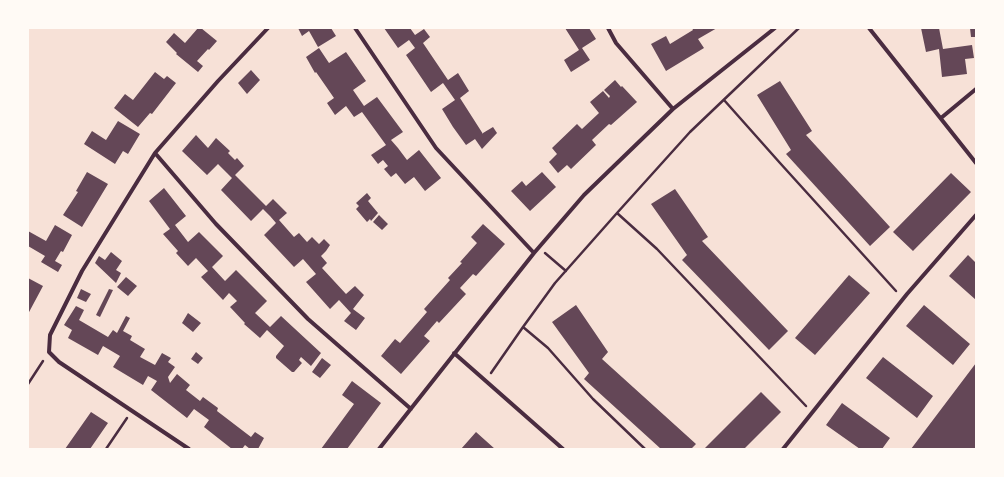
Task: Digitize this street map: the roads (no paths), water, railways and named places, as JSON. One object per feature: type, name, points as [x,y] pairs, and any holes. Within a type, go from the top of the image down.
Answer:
[{"type":"street","points":[[189,449],[59,362],[49,352],[50,335],[82,271],[154,153],[218,81],[268,28]]},
{"type":"street","points":[[355,28],[436,148],[534,253]]},
{"type":"street","points":[[608,28],[616,43],[673,109]]},
{"type":"street","points":[[379,449],[538,248],[584,195],[673,109],[775,28]]},
{"type":"street","points":[[869,28],[976,163]]},
{"type":"street","points":[[941,118],[976,89]]},
{"type":"street","points":[[154,153],[216,224],[308,319],[411,409]]},
{"type":"street","points":[[783,449],[903,299],[976,215]]},
{"type":"street","points":[[454,354],[563,449]]}]
